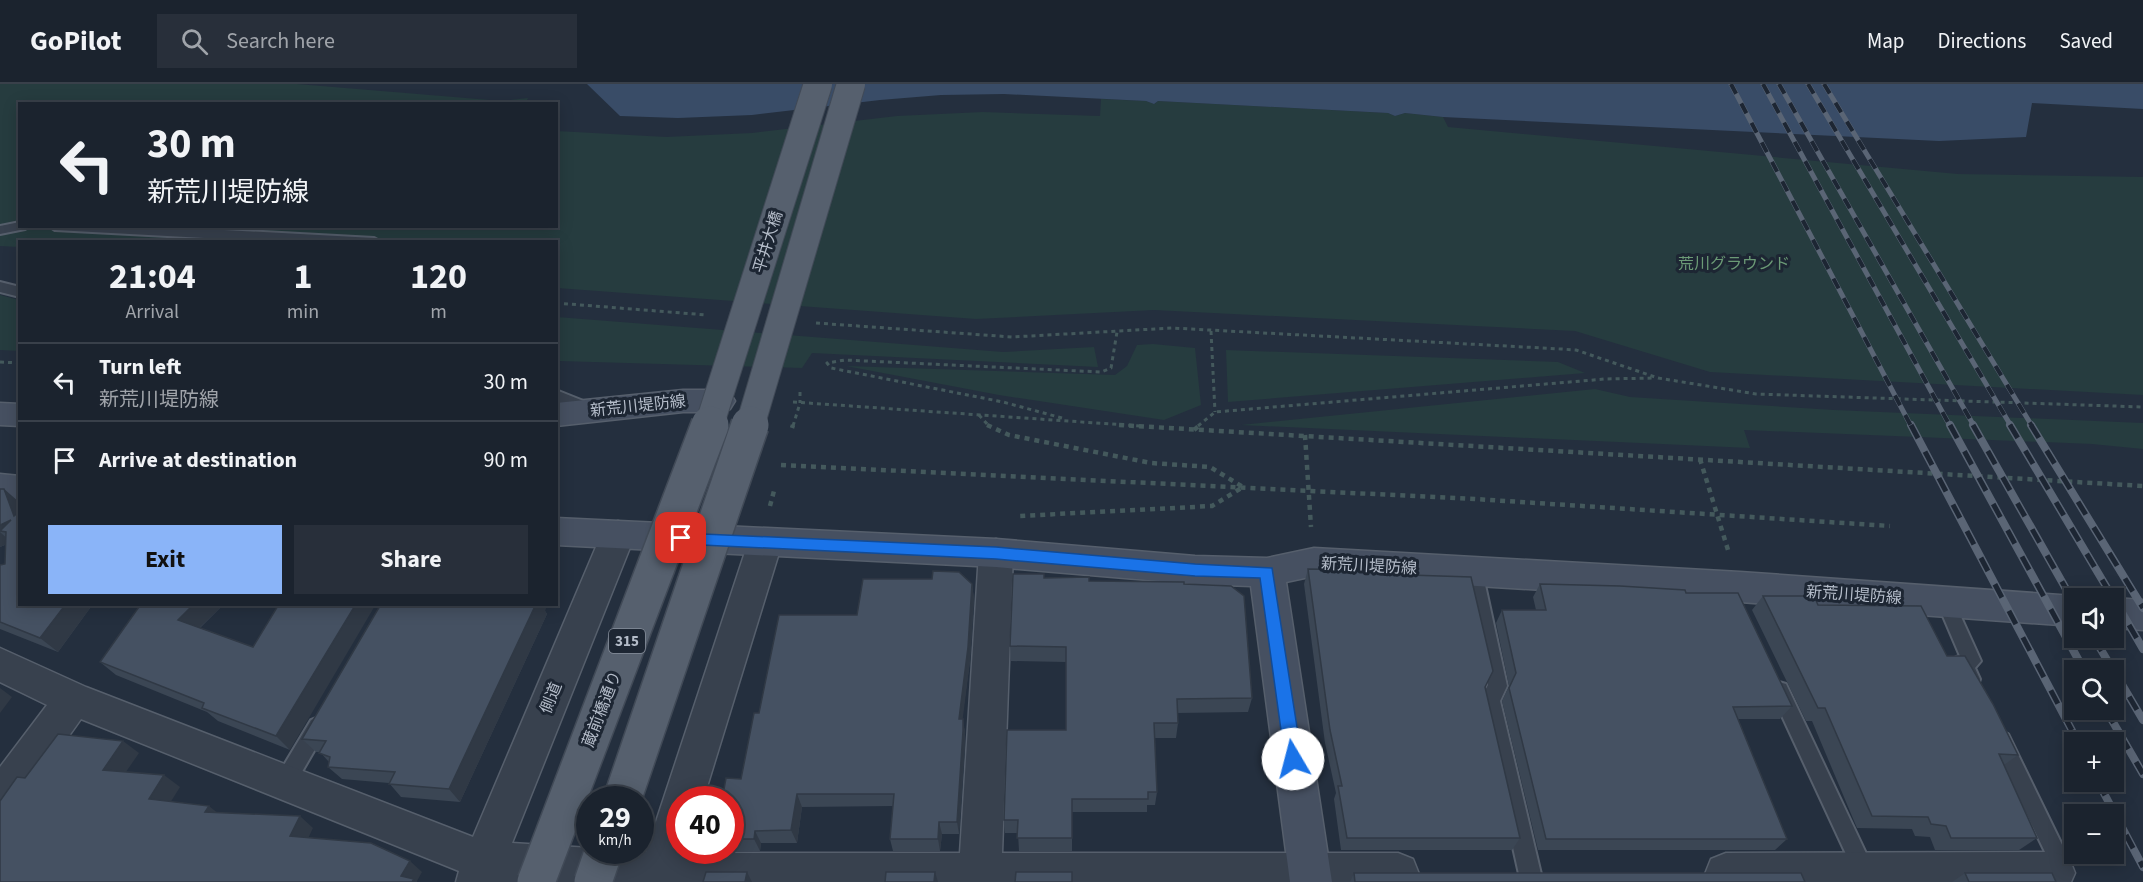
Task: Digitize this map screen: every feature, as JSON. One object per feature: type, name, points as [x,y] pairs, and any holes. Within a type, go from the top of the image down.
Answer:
[{"type":"main road","name":"平井大橋","points":[[719,401],[818,84]]},
{"type":"main road","points":[[627,786],[759,399],[851,84]]},
{"type":"main road","name":"新荒川堤防線","points":[[558,415],[683,400],[719,401]]},
{"type":"main road","name":"蔵前橋通り","points":[[536,882],[719,401]]},
{"type":"main road","points":[[0,414],[18,415]]},
{"type":"main road","points":[[0,488],[18,489]]},
{"type":"main road","name":"新荒川堤防線","points":[[558,531],[618,535],[767,526],[996,553],[1195,570],[1267,572],[1314,562],[1473,571],[1740,597],[1946,602],[2064,609]]},
{"type":"main road","points":[[1267,572],[1310,878]]},
{"type":"main road","points":[[2124,614],[2143,615]]},
{"type":"main road","points":[[593,882],[599,864]]},
{"type":"street","points":[[687,786],[767,526]]},
{"type":"street","name":"側道","points":[[480,871],[618,535]]},
{"type":"street","points":[[980,874],[996,553]]},
{"type":"street","points":[[0,664],[73,699],[285,782],[480,871],[658,878],[851,878],[980,874],[1310,878],[1437,874]]},
{"type":"street","points":[[0,800],[73,699]]},
{"type":"street","points":[[658,878],[666,853]]},
{"type":"street","points":[[1687,874],[1778,878],[1866,874],[2054,873]]},
{"type":"lane","points":[[0,230],[18,226]]},
{"type":"lane","points":[[95,228],[334,240]]},
{"type":"lane","points":[[0,286],[18,290]]},
{"type":"lane","points":[[558,396],[593,411]]},
{"type":"lane","points":[[1473,571],[1498,686],[1490,700],[1530,874]]},
{"type":"lane","points":[[1946,602],[1972,662],[1963,663],[1979,695]]},
{"type":"lane","points":[[1769,670],[1866,874]]},
{"type":"lane","points":[[285,782],[326,713]]},
{"type":"lane","points":[[1994,726],[2055,851],[2054,873]]},
{"type":"path","points":[[558,303],[708,315]]},
{"type":"path","points":[[813,323],[1012,338],[1172,328],[1568,349],[1658,378],[1756,394],[2143,407]]},
{"type":"path","points":[[1211,330],[1215,412]]},
{"type":"path","points":[[1071,421],[1003,402],[831,368],[827,363],[845,360],[1101,372],[1111,368],[1117,332]]},
{"type":"path","points":[[0,362],[18,363]]},
{"type":"path","points":[[1194,430],[1215,412],[1605,379],[1658,378]]},
{"type":"path","points":[[759,399],[1194,430],[2143,486]]},
{"type":"path","points":[[795,416],[800,403]]},
{"type":"path","points":[[979,415],[988,426],[1009,435],[1151,463],[1210,467],[1243,487]]},
{"type":"path","points":[[1305,435],[1308,489]]},
{"type":"path","points":[[1700,459],[1740,597]]},
{"type":"path","points":[[781,465],[1308,489],[1716,512],[1890,526]]},
{"type":"path","points":[[767,526],[777,476]]},
{"type":"path","points":[[1014,517],[1212,506],[1243,487]]},
{"type":"green space","name":"荒川グラウンド","points":[[0,84],[297,84],[502,101],[528,98],[526,102],[18,102],[18,228],[558,228],[558,131],[666,137],[752,133],[897,116],[983,112],[1100,116],[1101,99],[1146,101],[1154,104],[1158,101],[1388,113],[1395,116],[1405,113],[1443,117],[1448,127],[1958,174],[2143,177],[2143,395],[1710,372],[1575,331],[1154,310],[976,319],[558,288],[558,240],[18,240],[18,247],[0,246]]},
{"type":"green space","points":[[0,295],[18,300],[18,351],[0,350]]},
{"type":"green space","points":[[558,317],[1003,352],[1094,347],[1098,367],[812,353],[802,368],[558,362]]},
{"type":"green space","points":[[1153,344],[1195,348],[1201,405],[1164,420],[999,395],[846,366],[1115,375],[1127,366],[1137,345]]},
{"type":"green space","points":[[1226,350],[1558,362],[1585,373],[1228,402]]},
{"type":"green space","points":[[1595,389],[1630,397],[1834,410],[2143,423],[2143,449],[2092,444],[1744,430],[1750,448],[1241,425]]},
{"type":"water","points":[[587,84],[2143,84],[2143,109],[2032,103],[2026,137],[1939,141],[1443,117],[1405,113],[1395,116],[1388,113],[1158,101],[1154,104],[1146,101],[1004,94],[941,95],[880,100],[752,115],[678,118],[620,116]]},
{"type":"building","points":[[0,489],[4,489],[14,516],[18,513],[18,606],[64,606],[40,638],[0,622],[0,565],[5,564],[6,532],[0,531],[11,520],[0,525]]},
{"type":"building","points":[[1308,569],[1368,570],[1408,573],[1409,575],[1471,577],[1493,671],[1485,687],[1520,838],[1347,838],[1338,786],[1342,786],[1330,730]]},
{"type":"building","points":[[933,571],[959,572],[972,584],[968,647],[959,719],[963,719],[963,731],[957,822],[939,822],[938,839],[890,839],[894,794],[797,794],[791,830],[755,831],[754,839],[744,839],[744,786],[725,786],[726,778],[741,779],[754,713],[759,713],[779,615],[857,615],[863,579],[932,579]]},
{"type":"building","points":[[1013,574],[1044,574],[1044,578],[1089,577],[1089,581],[1184,582],[1184,584],[1231,586],[1244,596],[1252,698],[1177,699],[1178,723],[1154,723],[1157,792],[1148,792],[1148,799],[1072,799],[1072,838],[1017,838],[1018,820],[1004,820],[1007,730],[1066,730],[1066,647],[1010,646]]},
{"type":"building","points":[[1540,584],[1685,590],[1686,593],[1738,593],[1792,706],[1733,707],[1787,839],[1546,839],[1509,688],[1516,673],[1502,610],[1546,610]]},
{"type":"building","points":[[1763,596],[1814,596],[1818,605],[1921,606],[1947,656],[1965,656],[1993,704],[2018,755],[1999,754],[2037,838],[1951,838],[1946,826],[1931,824],[1928,817],[1872,816],[1825,708],[1818,708]]},
{"type":"building","points":[[140,606],[192,606],[178,620],[253,647],[278,606],[355,606],[276,736],[202,708],[204,703],[100,662]]},
{"type":"building","points":[[380,606],[535,606],[449,789],[389,784],[395,772],[328,767],[330,757],[319,753],[326,741],[302,739]]},
{"type":"building","points":[[58,734],[123,741],[103,770],[164,775],[149,799],[209,806],[205,812],[300,816],[290,836],[371,843],[410,861],[401,876],[414,879],[412,882],[0,882],[0,801],[17,777],[25,778]]},
{"type":"building","points":[[706,872],[747,872],[745,882],[703,882]]},
{"type":"building","points":[[886,872],[935,872],[934,882],[885,882]]},
{"type":"building","points":[[1016,872],[1072,872],[1072,882],[1015,882]]},
{"type":"building","points":[[1354,873],[1801,873],[1805,882],[1355,882]]},
{"type":"building","points":[[1965,873],[2052,873],[2056,882],[1969,882]]},
{"type":"railway","points":[[1731,84],[1911,426]]},
{"type":"railway","points":[[1763,84],[1950,426]]},
{"type":"railway","points":[[1779,84],[1974,426]]},
{"type":"railway","points":[[1808,84],[2011,426]]},
{"type":"railway","points":[[1824,84],[2032,426]]},
{"type":"railway","points":[[1911,425],[2073,732]]},
{"type":"railway","points":[[1950,425],[2079,660]]},
{"type":"railway","points":[[1973,425],[2065,588]]},
{"type":"railway","points":[[2010,425],[2107,588]]},
{"type":"railway","points":[[2031,425],[2143,608]]},
{"type":"railway","points":[[2124,616],[2143,649]]},
{"type":"railway","points":[[2100,648],[2107,660]]},
{"type":"railway","points":[[2124,688],[2143,720]]},
{"type":"railway","points":[[2112,720],[2143,774]]},
{"type":"railway","points":[[2103,792],[2143,867]]},
{"type":"route","points":[[681,538],[996,553],[1195,570],[1267,572],[1293,759]]}]
